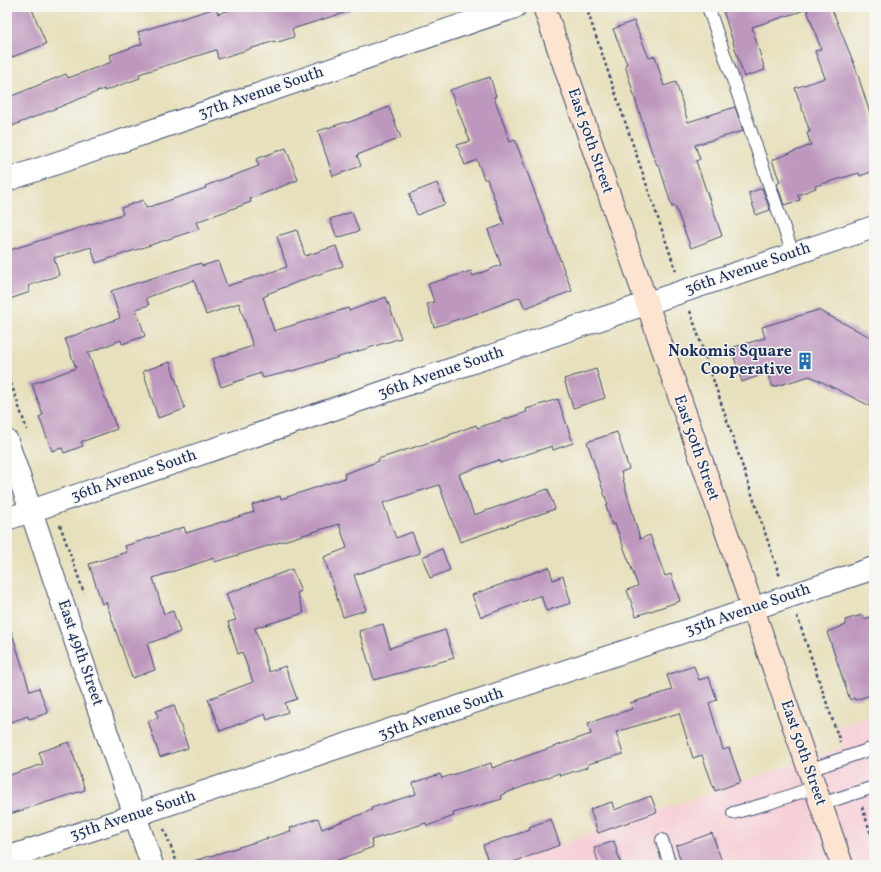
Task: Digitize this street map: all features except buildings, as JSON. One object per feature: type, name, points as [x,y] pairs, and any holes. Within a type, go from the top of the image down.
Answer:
[{"type":"street","name":"37th Avenue South","points":[[7,180],[515,7]]},
{"type":"street","name":"East 50th Street","points":[[544,7],[842,865]]},
{"type":"street","name":"36th Avenue South","points":[[7,519],[874,227]]},
{"type":"street","name":"East 49th Street","points":[[7,441],[152,865]]},
{"type":"street","name":"35th Avenue South","points":[[7,858],[874,568]]},
{"type":"lane","points":[[708,7],[793,254]]},
{"type":"lane","points":[[815,787],[845,758],[874,748]]},
{"type":"lane","points":[[733,813],[815,787],[857,792],[874,787]]},
{"type":"lane","points":[[662,840],[670,865]]},
{"type":"path","points":[[586,7],[676,272]]},
{"type":"path","points":[[687,304],[782,581]]},
{"type":"path","points":[[794,615],[798,617],[845,758]]},
{"type":"path","points":[[857,792],[874,843]]},
{"type":"path","points":[[160,827],[166,829],[178,865]]},
{"type":"shaded area","points":[[874,714],[874,865],[501,865],[843,747],[836,727]]},
{"type":"place","name":"Nokomis Square Cooperative","points":[[805,361]]}]
